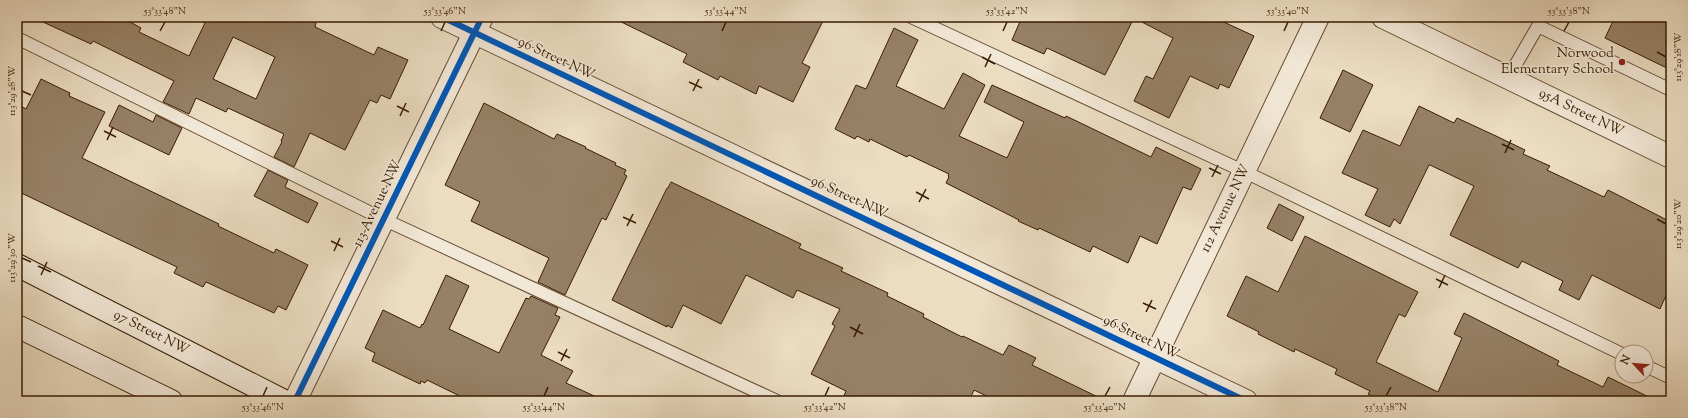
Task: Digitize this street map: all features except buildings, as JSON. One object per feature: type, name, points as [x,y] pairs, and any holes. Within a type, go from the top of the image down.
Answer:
[{"type":"street","name":"96 Street NW","points":[[442,17],[478,25],[1246,401]]},
{"type":"street","name":"112 Avenue NW","points":[[1134,401],[1318,17]]},
{"type":"street","name":"95A Street NW","points":[[1383,17],[1671,157]]},
{"type":"street","name":"113 Avenue NW","points":[[295,401],[478,25]]},
{"type":"street","name":"97 Street NW","points":[[17,265],[284,401]]},
{"type":"street","points":[[17,326],[171,401]]},
{"type":"lane","points":[[911,17],[1243,172],[1614,350]]},
{"type":"lane","points":[[1508,78],[1538,26],[1671,90]]},
{"type":"lane","points":[[17,38],[384,219],[777,401]]},
{"type":"lane","points":[[1654,370],[1671,378]]},
{"type":"cycle path","points":[[442,17],[1246,401]]},
{"type":"cycle path","points":[[295,401],[482,17]]},
{"type":"place","name":"Norwood Elementary School","points":[[1622,62]]}]
